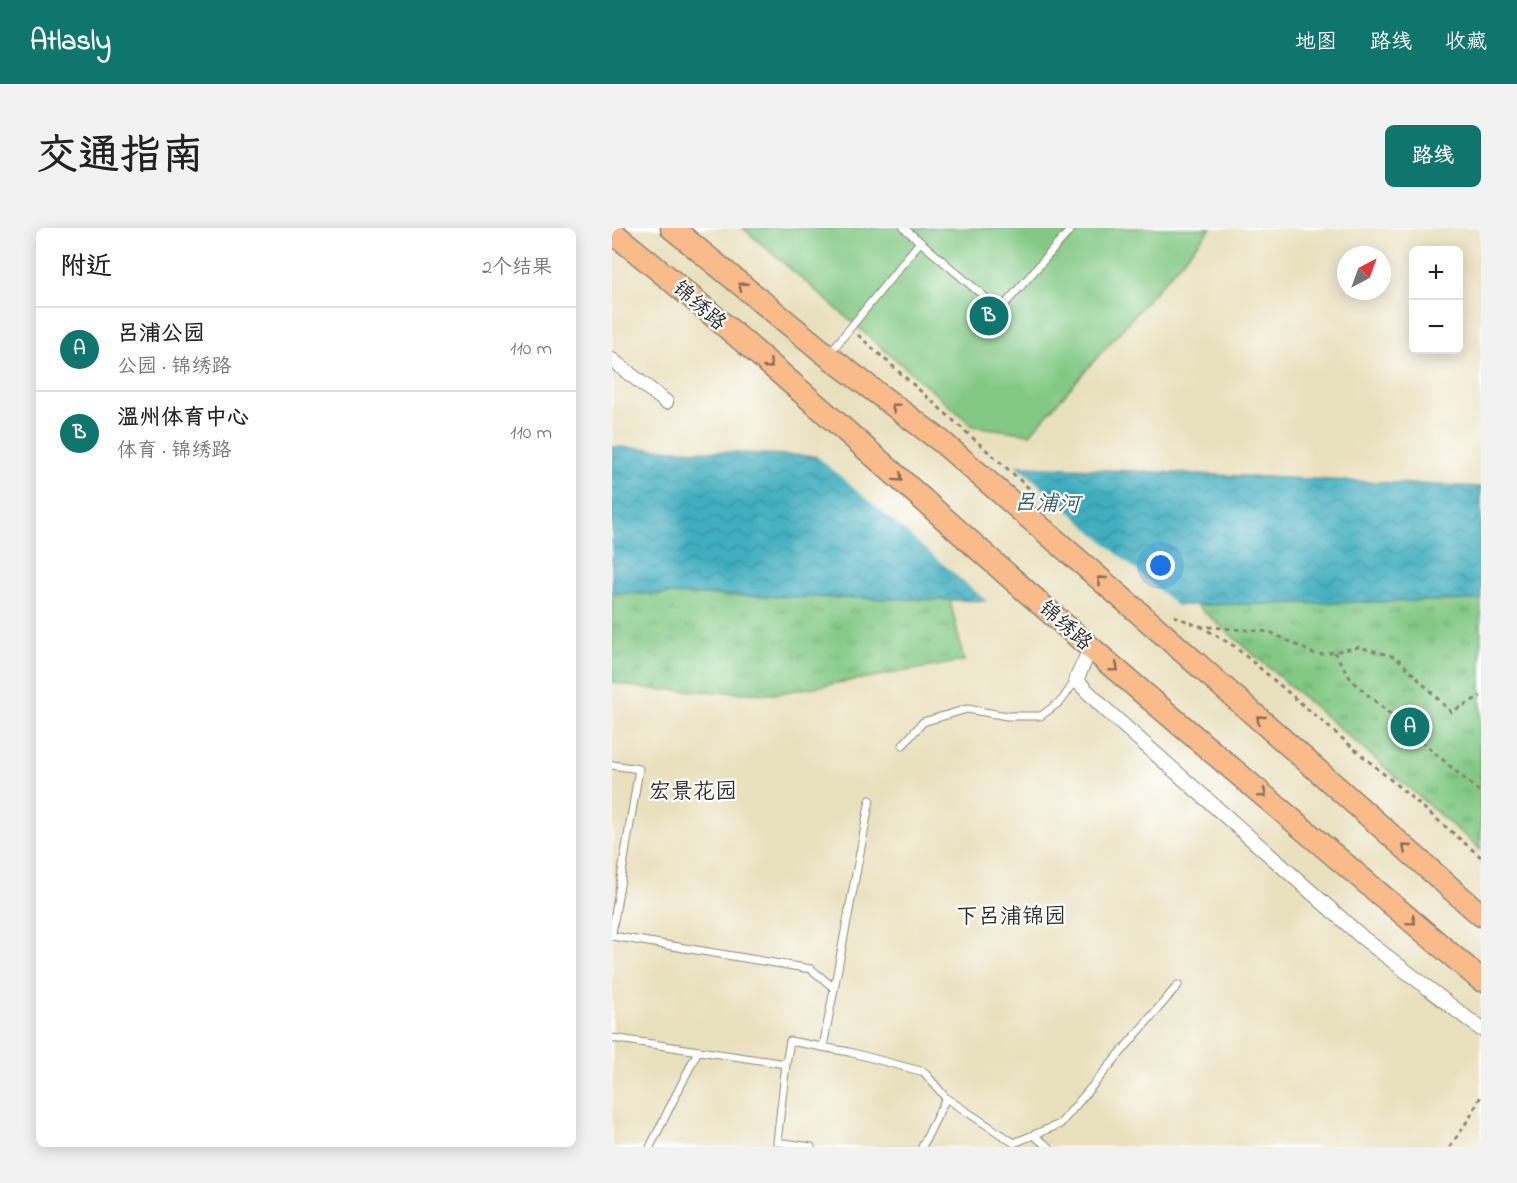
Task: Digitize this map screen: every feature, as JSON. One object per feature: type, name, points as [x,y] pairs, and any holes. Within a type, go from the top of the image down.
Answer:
[{"type":"main road","name":"锦绣路","points":[[672,228],[828,356],[942,442],[1481,915]]},
{"type":"main road","name":"锦绣路","points":[[612,231],[855,439],[1071,630],[1481,980]]},
{"type":"street","points":[[612,360],[666,402]]},
{"type":"street","points":[[1091,647],[1076,680],[1105,709],[1363,938],[1481,1029]]},
{"type":"lane","points":[[904,228],[999,310],[1072,228]]},
{"type":"lane","points":[[828,356],[920,242]]},
{"type":"lane","points":[[903,745],[923,722],[966,709],[1007,716],[1041,716],[1062,700],[1076,680]]},
{"type":"lane","points":[[612,765],[639,769],[612,934],[811,969],[834,988]]},
{"type":"lane","points":[[823,1047],[870,800]]},
{"type":"lane","points":[[811,1147],[777,1142],[790,1041],[849,1052],[924,1072],[946,1098],[1014,1143],[1060,1124],[1178,985]]},
{"type":"lane","points":[[612,1038],[786,1064]]},
{"type":"lane","points":[[650,1147],[698,1051]]},
{"type":"lane","points":[[922,1147],[946,1098]]},
{"type":"lane","points":[[1033,1136],[1049,1147]]},
{"type":"path","points":[[849,328],[1056,512]]},
{"type":"path","points":[[1170,614],[1234,646],[1481,857]]},
{"type":"path","points":[[1198,626],[1270,632],[1317,655],[1359,647],[1396,657],[1451,712],[1481,696]]},
{"type":"path","points":[[1334,652],[1352,681],[1481,794]]},
{"type":"path","points":[[1450,1147],[1481,1096]]},
{"type":"green space","points":[[743,228],[1211,228],[1030,434],[973,426]]},
{"type":"green space","points":[[612,593],[950,600],[964,661],[774,694],[646,689],[612,682]]},
{"type":"green space","points":[[1481,600],[1481,850],[1196,605]]},
{"type":"water","name":"吕浦河","points":[[612,447],[1481,487],[1481,600],[1196,605],[612,593]]},
{"type":"pier","points":[[813,453],[1013,462],[1178,607],[990,604]]},
{"type":"place","name":"温州体育中心","points":[[989,316]]},
{"type":"place","name":"吕浦公园","points":[[1410,727]]},
{"type":"district","name":"宏景花园","points":[[693,790]]},
{"type":"district","name":"下吕浦锦园","points":[[1011,915]]}]
